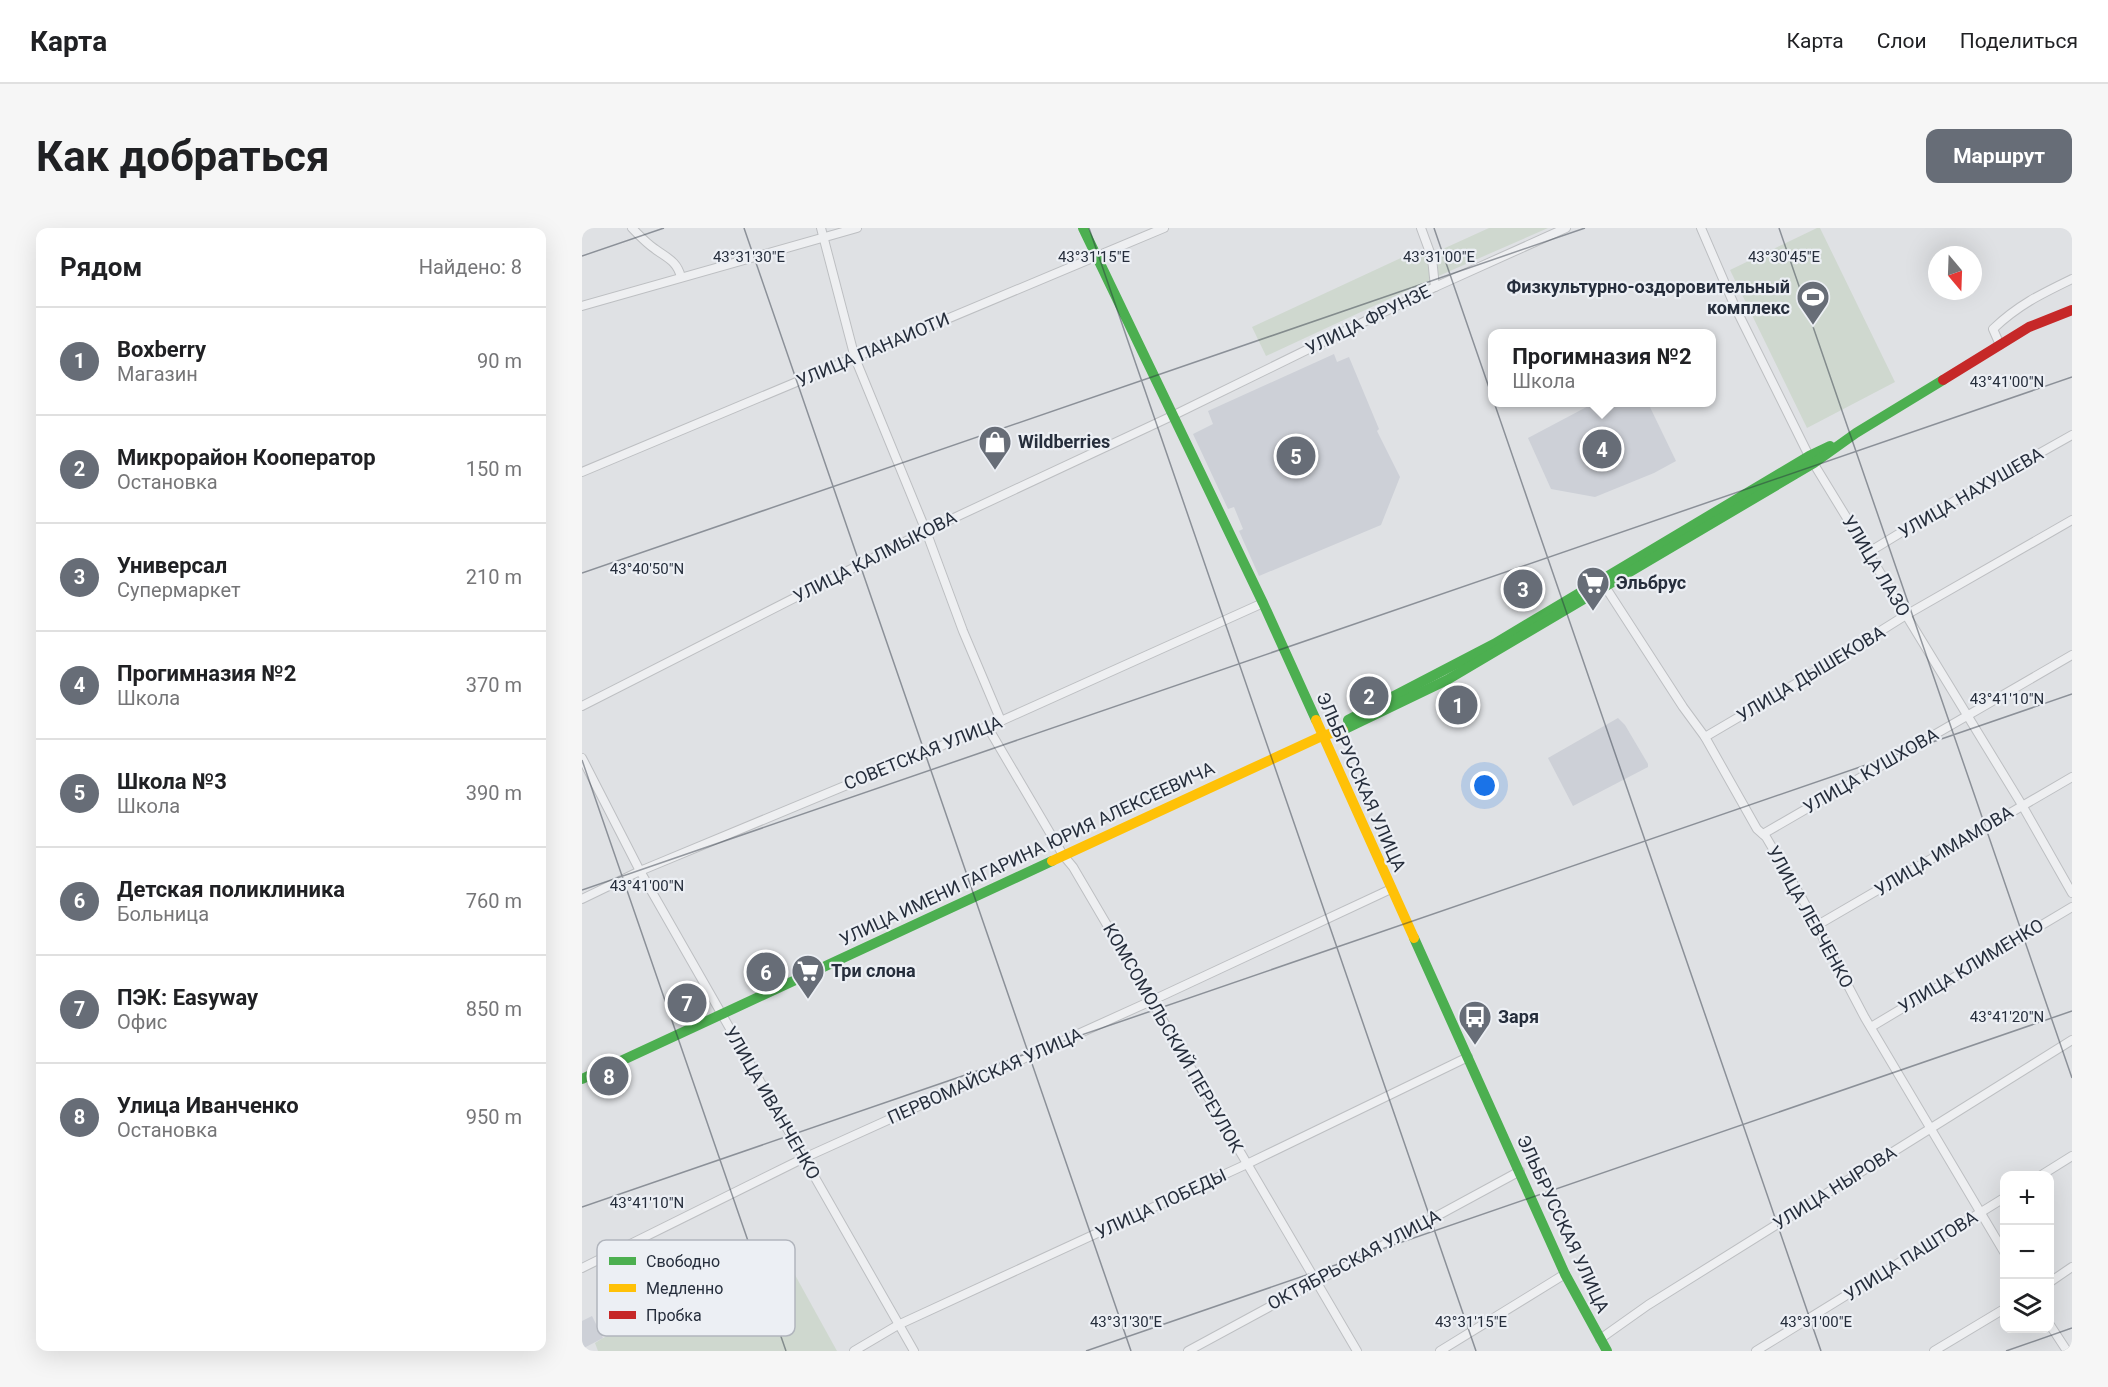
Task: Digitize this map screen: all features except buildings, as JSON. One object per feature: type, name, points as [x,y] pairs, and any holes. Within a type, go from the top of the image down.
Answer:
[{"type":"street","points":[[632,228],[653,248],[673,260],[679,268],[681,277]]},
{"type":"street","points":[[821,228],[855,358],[1001,721]]},
{"type":"street","points":[[582,306],[856,228]]},
{"type":"street","name":"ЭЛЬБРУССКАЯ УЛИЦА","points":[[1083,228],[1263,603],[1565,1274],[1607,1351]]},
{"type":"street","name":"УЛИЦА ПАНАИОТИ","points":[[582,472],[1164,228]]},
{"type":"street","points":[[1421,228],[1432,258],[1435,287]]},
{"type":"street","name":"УЛИЦА ФРУНЗЕ","points":[[1172,416],[1435,287],[1566,228]]},
{"type":"street","name":"УЛИЦА ЛАЗО","points":[[1701,228],[1736,309],[1812,460],[2022,805],[2072,893]]},
{"type":"street","points":[[2000,345],[1993,329],[2012,311],[2072,279]]},
{"type":"street","name":"УЛИЦА ИМЕНИ ГАГАРИНА ЮРИЯ АЛЕКСЕЕВИЧА","points":[[582,1079],[1447,680],[1606,588],[2030,327],[2072,310]]},
{"type":"street","name":"УЛИЦА КАЛМЫКОВА","points":[[582,706],[926,531],[1172,416]]},
{"type":"street","name":"УЛИЦА НАХУШЕВА","points":[[1869,552],[2072,435]]},
{"type":"street","name":"УЛИЦА ИМЕНИ ГАГАРИНА ЮРИЯ АЛЕКСЕЕВИЧА","points":[[1322,736],[1339,724],[1494,644],[1812,460]]},
{"type":"street","name":"УЛИЦА ДЫШЕКОВА","points":[[1705,737],[1763,704],[1906,615],[2072,520]]},
{"type":"street","name":"УЛИЦА ЛЕВЧЕНКО","points":[[1606,588],[1705,737],[1757,829],[1763,834],[1803,900],[1871,1027],[2000,1245]]},
{"type":"street","name":"СОВЕТСКАЯ УЛИЦА","points":[[582,899],[640,871],[1001,721],[1263,603]]},
{"type":"street","name":"УЛИЦА КУШХОВА","points":[[1763,834],[2072,655]]},
{"type":"street","name":"КОМСОМОЛЬСКИЙ ПЕРЕУЛОК","points":[[987,726],[1073,867],[1357,1351]]},
{"type":"street","name":"УЛИЦА ИВАНЧЕНКО","points":[[582,758],[640,871],[914,1351]]},
{"type":"street","name":"УЛИЦА ИМАМОВА","points":[[1816,926],[2072,777]]},
{"type":"street","name":"ПЕРВОМАЙСКАЯ УЛИЦА","points":[[639,1240],[804,1158],[1151,1001],[1391,889]]},
{"type":"street","name":"УЛИЦА КЛИМЕНКО","points":[[1871,1027],[2072,907]]},
{"type":"street","name":"УЛИЦА НЫРОВА","points":[[1600,1339],[1647,1305],[2072,1040]]},
{"type":"street","name":"УЛИЦА ПОБЕДЫ","points":[[854,1351],[898,1325],[1247,1164],[1467,1057]]},
{"type":"street","points":[[2048,1171],[2072,1156]]},
{"type":"street","name":"ОКТЯБРЬСКАЯ УЛИЦА","points":[[1188,1351],[1520,1171]]},
{"type":"street","name":"УЛИЦА ПАШТОВА","points":[[1756,1351],[2000,1201]]},
{"type":"street","name":"ПЕРВОМАЙСКАЯ УЛИЦА","points":[[582,1268],[597,1261]]},
{"type":"street","points":[[2052,1279],[2072,1267]]},
{"type":"street","points":[[1440,1351],[1565,1274]]},
{"type":"street","points":[[1934,1351],[2000,1311]]},
{"type":"street","points":[[2054,1332],[2067,1351]]},
{"type":"shaded area","points":[[1489,228],[1548,228],[1266,356],[1252,327],[1416,251],[1434,253]]},
{"type":"shaded area","name":"Физкультурно-оздоровительный комплекс","points":[[1820,228],[1895,382],[1807,428],[1730,270]]},
{"type":"shaded area","points":[[1334,354],[1337,362],[1349,357],[1379,429],[1377,431],[1400,477],[1381,525],[1259,576],[1239,531],[1243,529],[1234,507],[1228,509],[1193,434],[1213,424],[1208,411]]},
{"type":"shaded area","points":[[1587,407],[1650,407],[1676,461],[1654,473],[1595,497],[1551,489],[1528,438]]},
{"type":"shaded area","points":[[1618,718],[1625,725],[1648,767],[1573,806],[1548,758]]},
{"type":"shaded area","points":[[795,1275],[837,1351],[598,1351],[595,1343],[607,1336],[795,1336]]},
{"type":"shaded area","points":[[592,1316],[597,1326],[597,1336],[603,1338],[582,1349],[582,1321]]},
{"type":"traffic: fast","points":[[1083,228],[1263,603],[1316,720]]},
{"type":"traffic: fast","points":[[1343,730],[1447,680],[1814,463],[1856,433],[1943,380]]},
{"type":"traffic: fast","points":[[1348,720],[1494,644],[1809,456],[1830,446]]},
{"type":"traffic: fast","points":[[582,1079],[1052,861]]},
{"type":"traffic: fast","points":[[1414,938],[1565,1274],[1607,1351]]},
{"type":"traffic: slow","points":[[1316,720],[1414,938]]},
{"type":"traffic: slow","points":[[1052,861],[1322,736],[1343,730]]},
{"type":"traffic: jam","points":[[1943,380],[2029,327],[2072,310]]},
{"type":"place","name":"Физкультурно-оздоровительный комплекс","points":[[1813,326]]},
{"type":"place","name":"Прогимназия №2","points":[[1602,449]]},
{"type":"place","name":"Школа №3","points":[[1296,456]]},
{"type":"place","name":"Wildberries","points":[[995,471]]},
{"type":"place","name":"Универсал","points":[[1523,589]]},
{"type":"place","name":"Эльбрус","points":[[1593,612]]},
{"type":"place","name":"Микрорайон Кооператор","points":[[1369,696]]},
{"type":"place","name":"Boxberry","points":[[1458,705]]},
{"type":"place","name":"Детская поликлиника","points":[[766,972]]},
{"type":"place","name":"Три слона","points":[[808,1000]]},
{"type":"place","name":"ПЭК: Easyway","points":[[687,1003]]},
{"type":"place","name":"Заря","points":[[1475,1046]]},
{"type":"place","name":"Улица Иванченко","points":[[609,1076]]}]
